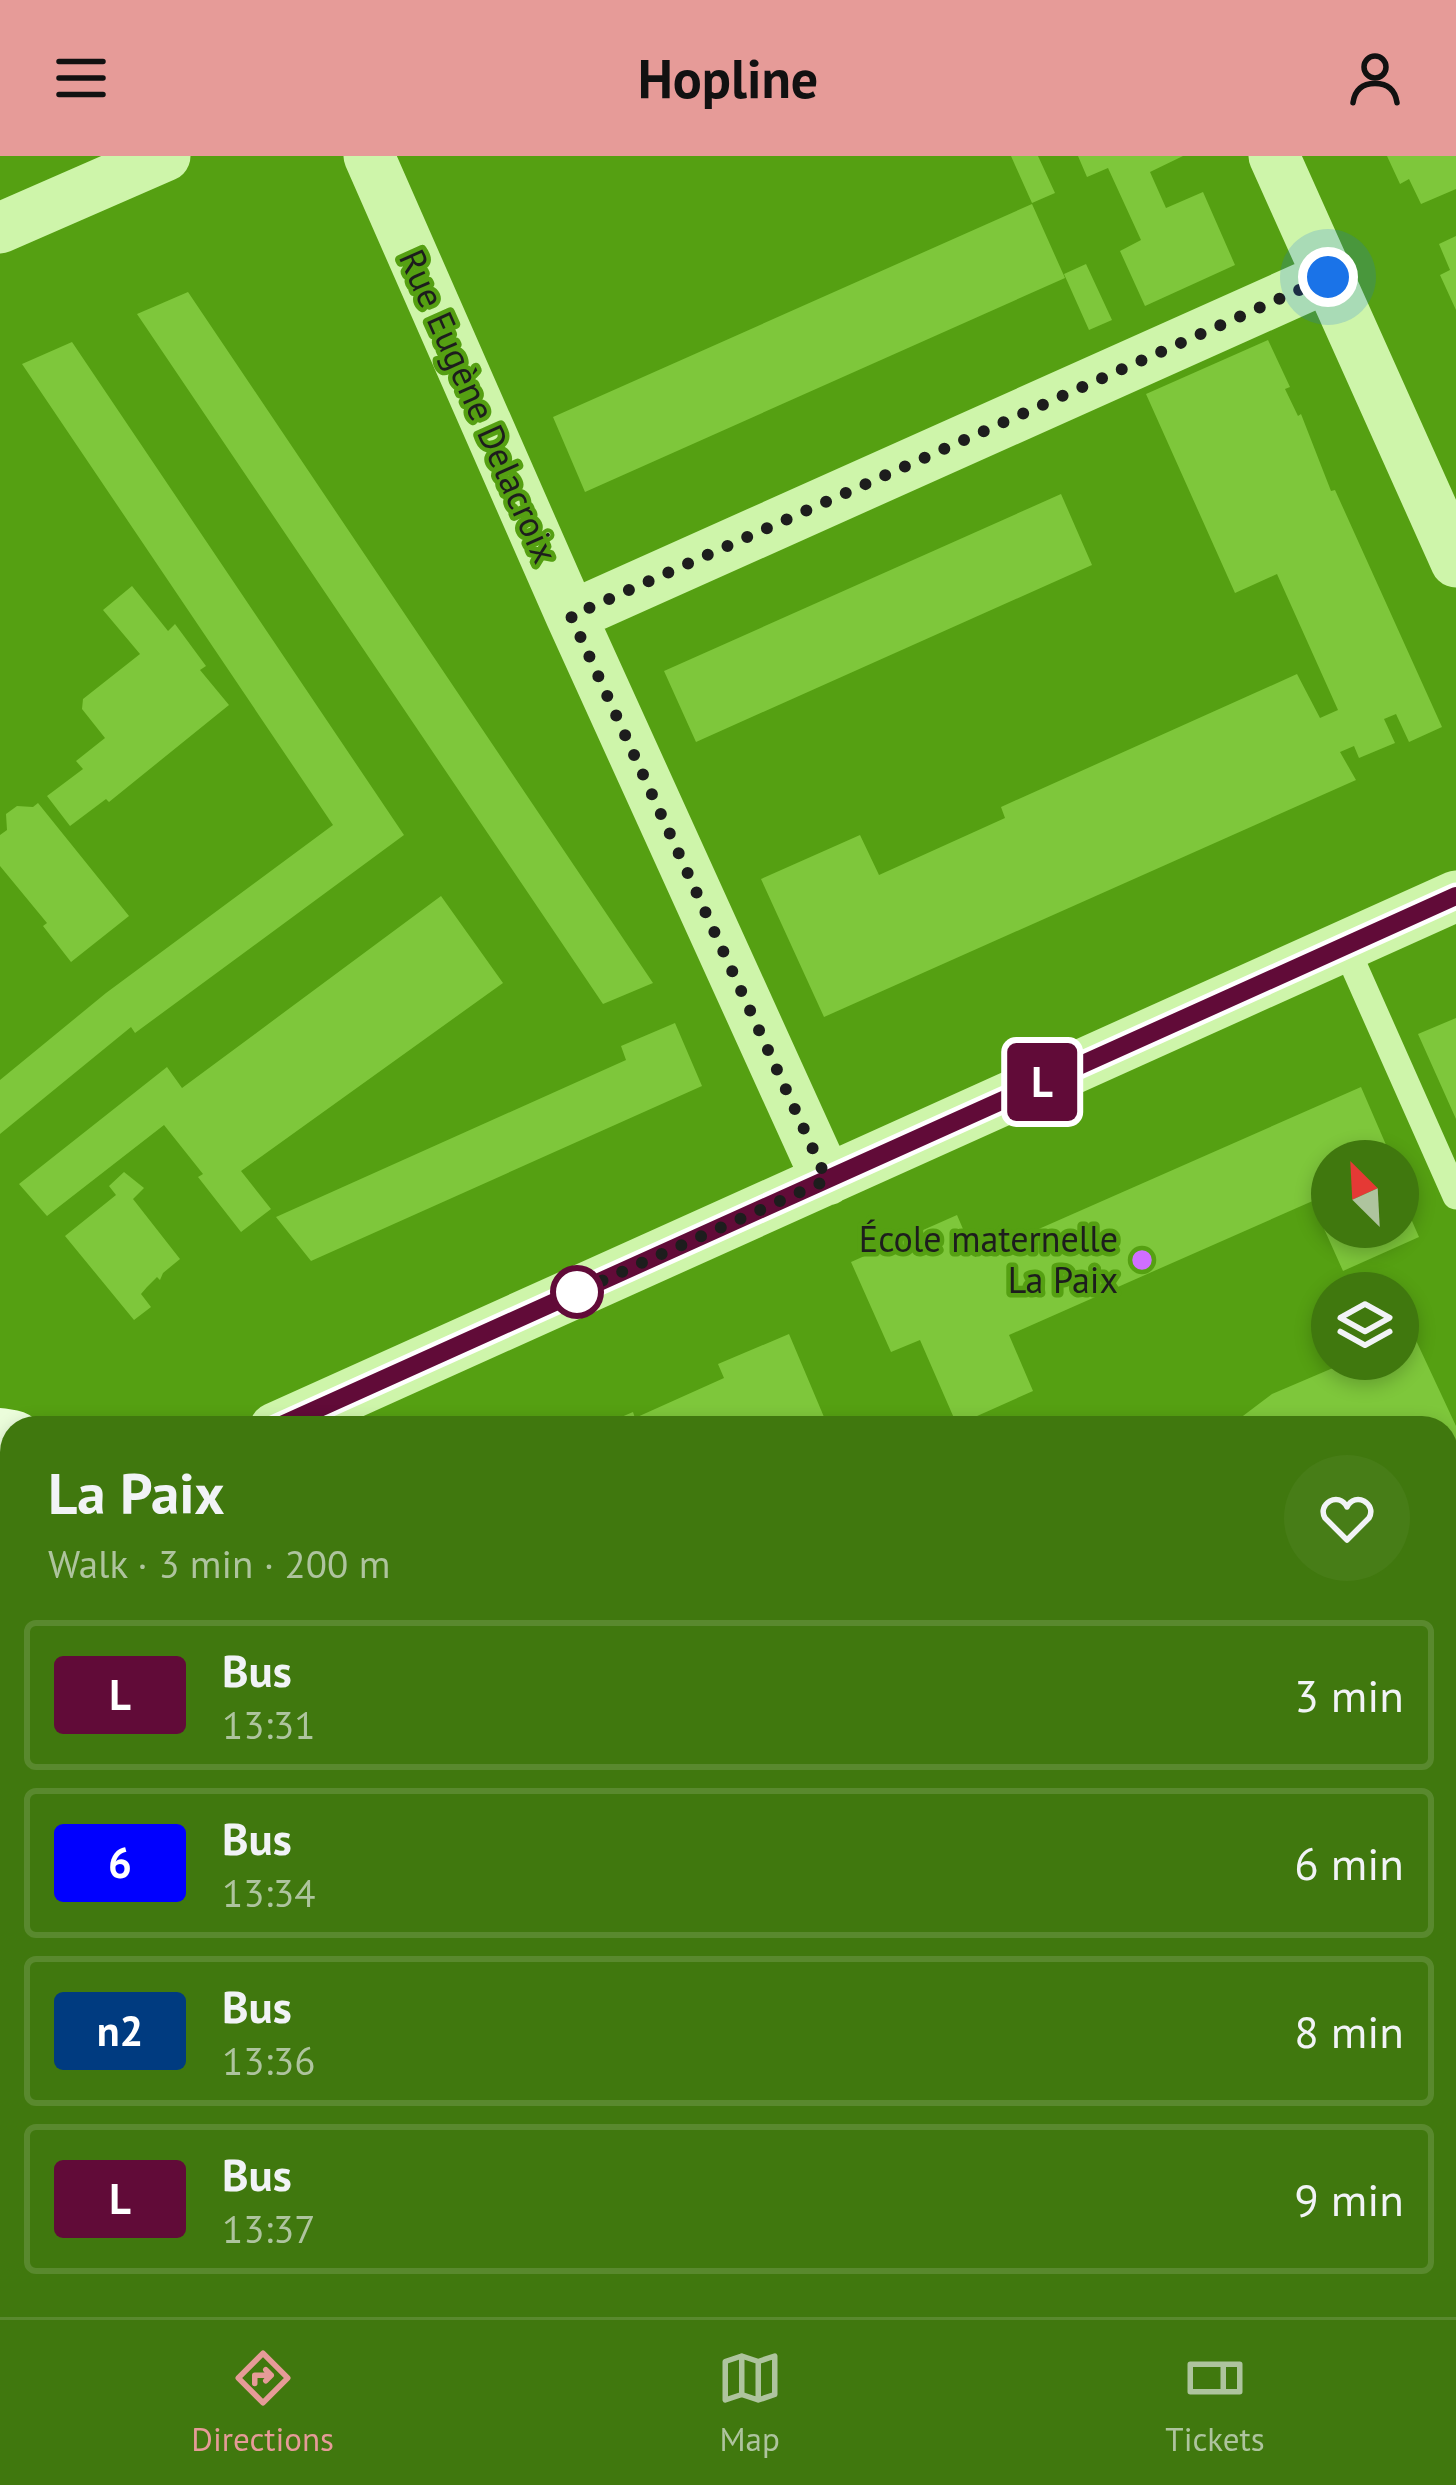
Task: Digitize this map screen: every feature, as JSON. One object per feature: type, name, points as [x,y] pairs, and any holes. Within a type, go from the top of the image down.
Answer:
[{"type":"street","points":[[0,228],[165,156]]},
{"type":"street","name":"Rue Eugène Delacroix","points":[[369,156],[827,1180]]},
{"type":"street","points":[[1274,156],[1456,562]]},
{"type":"street","points":[[571,616],[1328,277]]},
{"type":"street","points":[[301,1416],[1456,896]]},
{"type":"lane","points":[[1345,946],[1456,1196]]},
{"type":"building","points":[[1011,156],[1038,156],[1055,193],[1032,203]]},
{"type":"building","points":[[1078,156],[1183,156],[1150,172],[1166,208],[1203,192],[1235,265],[1145,306],[1120,251],[1141,240],[1108,168],[1087,177]]},
{"type":"building","points":[[1387,156],[1456,156],[1456,189],[1421,204],[1409,179],[1400,184]]},
{"type":"building","points":[[1032,204],[1065,278],[585,492],[553,417]]},
{"type":"building","points":[[1456,236],[1456,310],[1440,275],[1450,270],[1439,244]]},
{"type":"building","points":[[1086,264],[1112,320],[1089,330],[1064,274]]},
{"type":"building","points":[[188,292],[653,983],[603,1004],[137,314]]},
{"type":"building","points":[[1268,340],[1290,387],[1285,389],[1298,416],[1301,414],[1331,491],[1335,490],[1442,727],[1409,742],[1396,714],[1384,719],[1395,743],[1359,758],[1354,746],[1340,752],[1356,780],[824,1017],[761,879],[860,835],[879,875],[1005,818],[1001,807],[1297,674],[1320,718],[1338,710],[1277,574],[1235,593],[1146,394]]},
{"type":"building","points":[[72,342],[404,835],[135,1033],[131,1027],[0,1134],[0,1080],[106,993],[333,825],[22,364]]},
{"type":"building","points":[[1061,494],[1092,565],[696,742],[664,671]]},
{"type":"building","points":[[132,586],[168,631],[175,624],[206,666],[200,670],[229,705],[109,802],[106,799],[70,826],[47,796],[83,769],[76,761],[105,738],[82,709],[83,699],[140,654],[103,610]]},
{"type":"building","points":[[38,803],[129,916],[71,962],[43,926],[47,923],[0,866],[6,814],[17,806]]},
{"type":"building","points":[[441,896],[503,983],[241,1171],[271,1209],[241,1232],[164,1125],[47,1216],[19,1184],[167,1067],[182,1088]]},
{"type":"building","points":[[1456,1018],[1456,1119],[1418,1034]]},
{"type":"building","points":[[675,1023],[702,1086],[311,1261],[276,1217],[626,1060],[621,1046]]},
{"type":"building","points":[[1361,1087],[1384,1140],[1311,1140],[1311,1202],[1009,1335],[1033,1391],[977,1416],[953,1416],[920,1340],[891,1352],[851,1262],[957,1215],[975,1257]]},
{"type":"building","points":[[124,1172],[144,1188],[133,1199],[180,1259],[141,1294],[151,1307],[134,1320],[65,1236],[116,1195],[109,1186]]},
{"type":"building","points":[[1333,1248],[1394,1248],[1343,1271]]},
{"type":"building","points":[[789,1334],[824,1416],[639,1416],[724,1378],[718,1364]]},
{"type":"building","points":[[1419,1347],[1451,1416],[1243,1416],[1272,1394],[1311,1377],[1419,1380]]},
{"type":"bus line","name":"L","points":[[302,1416],[1456,896]]},
{"type":"place","name":"École maternelle La Paix","points":[[1142,1260]]},
{"type":"route","points":[[577,1292],[570,1295],[827,1180],[571,616],[1328,277]]}]
